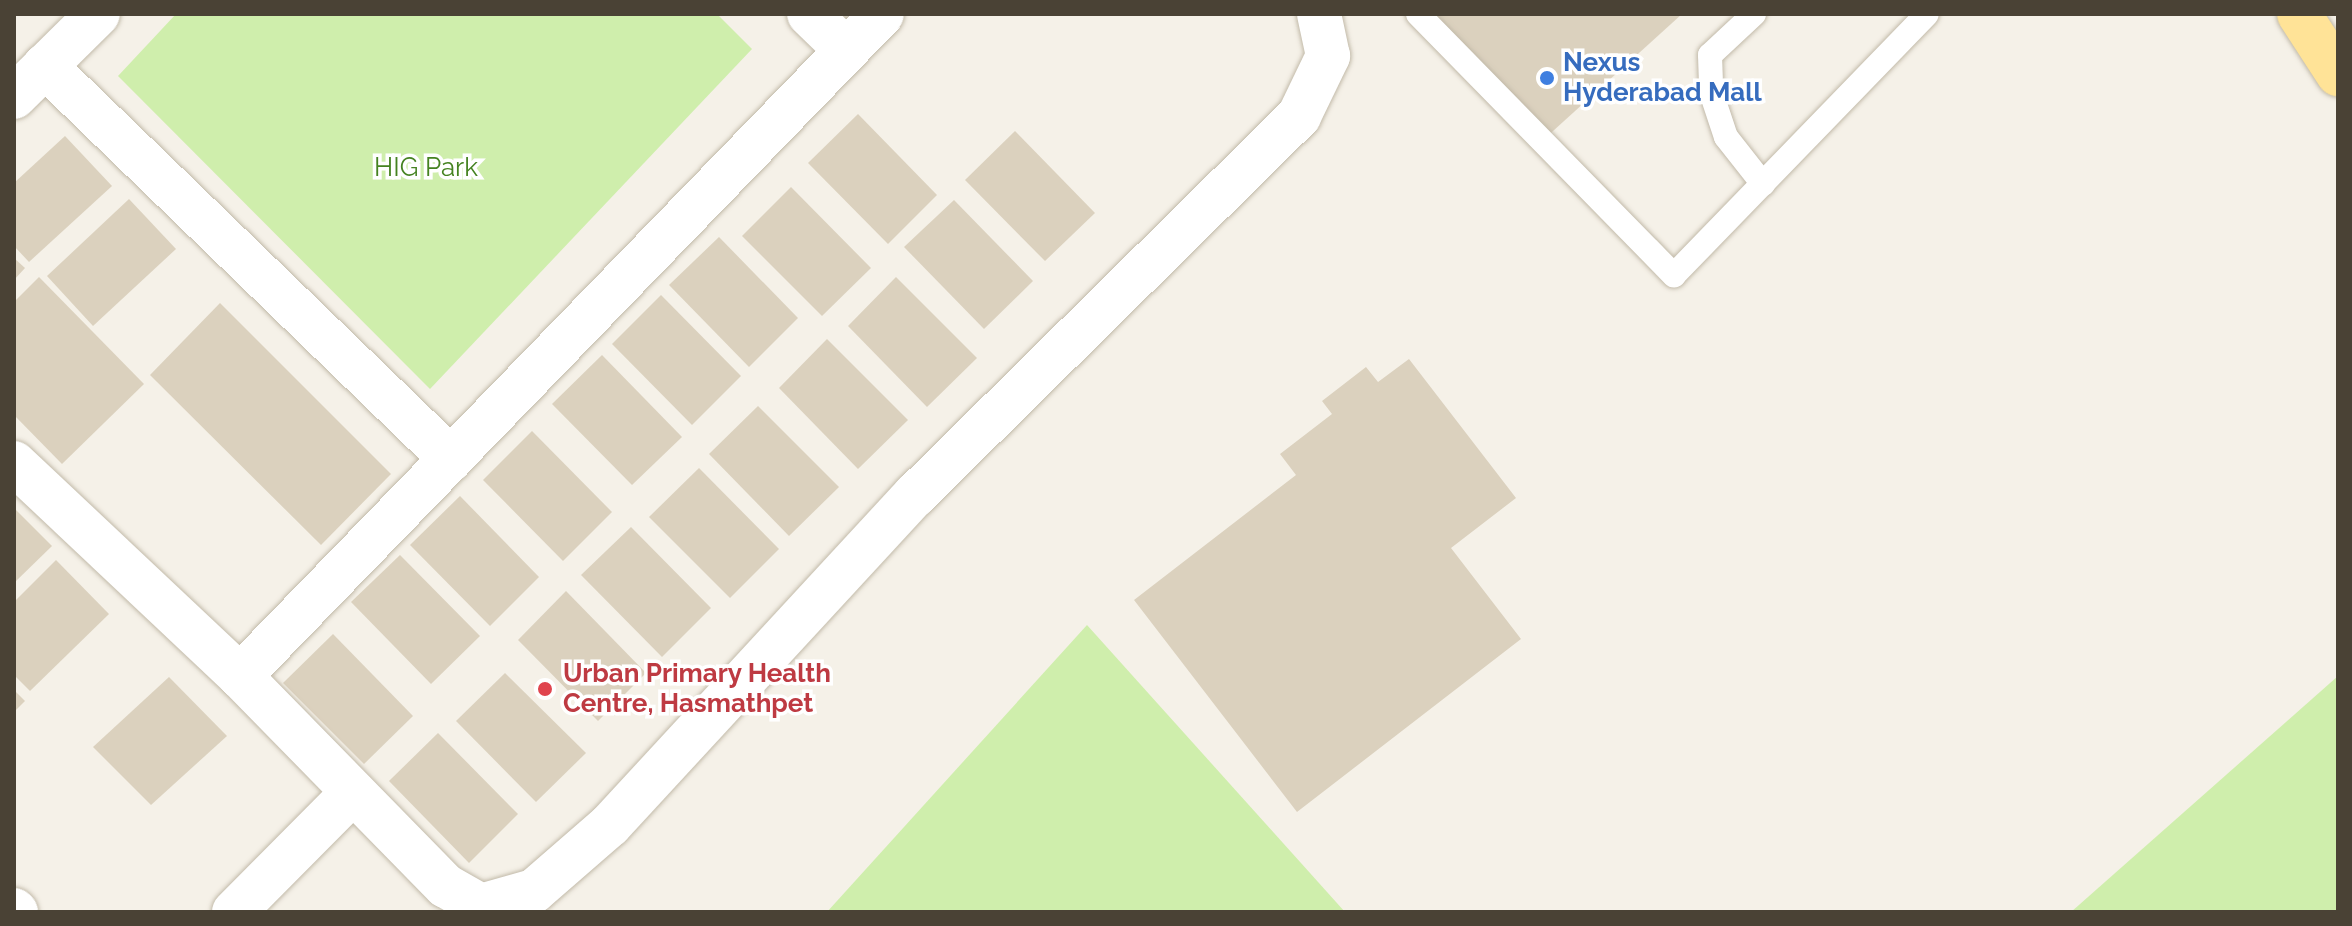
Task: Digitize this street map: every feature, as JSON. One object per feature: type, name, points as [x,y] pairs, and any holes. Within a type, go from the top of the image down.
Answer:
[{"type":"main road","points":[[2299,14],[2338,74]]},
{"type":"street","points":[[14,97],[98,14]]},
{"type":"street","points":[[809,14],[846,50]]},
{"type":"street","points":[[240,676],[882,14]]},
{"type":"street","points":[[14,463],[240,676],[446,886],[481,906],[534,891],[610,825],[915,495],[1299,116],[1328,56],[1319,14]]},
{"type":"street","points":[[45,66],[451,459]]},
{"type":"street","points":[[234,912],[353,792]]},
{"type":"lane","points":[[1418,14],[1674,275],[1927,14]]},
{"type":"lane","points":[[1754,14],[1710,55],[1711,92],[1726,137],[1763,184]]},
{"type":"green space","name":"HIG Park","points":[[176,14],[717,14],[752,49],[430,389],[118,76]]},
{"type":"green space","points":[[1087,625],[1345,912],[827,912]]},
{"type":"green space","points":[[2338,676],[2338,912],[2071,912]]},
{"type":"building","name":"Nexus Hyderabad Mall","points":[[1421,14],[1682,14],[1542,141]]},
{"type":"building","points":[[858,114],[937,195],[888,244],[808,163]]},
{"type":"building","points":[[1015,131],[1095,213],[1045,261],[965,180]]},
{"type":"building","points":[[65,136],[112,186],[29,262],[14,246],[14,183]]},
{"type":"building","points":[[791,187],[871,268],[822,316],[742,236]]},
{"type":"building","points":[[129,199],[176,249],[93,326],[47,276]]},
{"type":"building","points":[[954,200],[1033,281],[984,329],[904,247]]},
{"type":"building","points":[[719,237],[798,318],[749,367],[669,285]]},
{"type":"building","points":[[14,258],[25,268],[14,280]]},
{"type":"building","points":[[39,277],[144,384],[62,464],[14,415],[14,302]]},
{"type":"building","points":[[896,277],[977,358],[927,407],[848,326]]},
{"type":"building","points":[[661,295],[741,376],[692,425],[612,344]]},
{"type":"building","points":[[220,303],[391,474],[321,545],[150,375]]},
{"type":"building","points":[[827,339],[908,420],[858,469],[779,388]]},
{"type":"building","points":[[602,355],[682,437],[632,485],[552,404]]},
{"type":"building","points":[[1409,359],[1516,498],[1451,548],[1521,639],[1297,812],[1134,600],[1296,475],[1280,454],[1332,414],[1322,401],[1366,367],[1378,382]]},
{"type":"building","points":[[758,406],[839,487],[789,536],[709,454]]},
{"type":"building","points":[[532,431],[612,512],[563,561],[483,480]]},
{"type":"building","points":[[699,468],[779,549],[730,598],[649,517]]},
{"type":"building","points":[[460,496],[539,577],[490,626],[410,545]]},
{"type":"building","points":[[14,508],[52,546],[14,583]]},
{"type":"building","points":[[631,527],[711,608],[662,657],[581,575]]},
{"type":"building","points":[[400,555],[480,636],[431,684],[351,602]]},
{"type":"building","points":[[56,560],[109,614],[30,691],[14,675],[14,602]]},
{"type":"building","points":[[566,591],[646,673],[598,721],[518,640]]},
{"type":"building","points":[[333,634],[413,716],[364,764],[283,683]]},
{"type":"building","points":[[505,673],[586,753],[536,802],[456,721]]},
{"type":"building","points":[[169,677],[227,736],[151,805],[93,747]]},
{"type":"building","points":[[14,690],[25,701],[14,712]]},
{"type":"building","points":[[438,733],[518,814],[469,863],[389,781]]},
{"type":"place","name":"Nexus Hyderabad Mall","points":[[1547,78]]},
{"type":"place","name":"Urban Primary Health Centre, Hasmathpet","points":[[545,689]]}]
